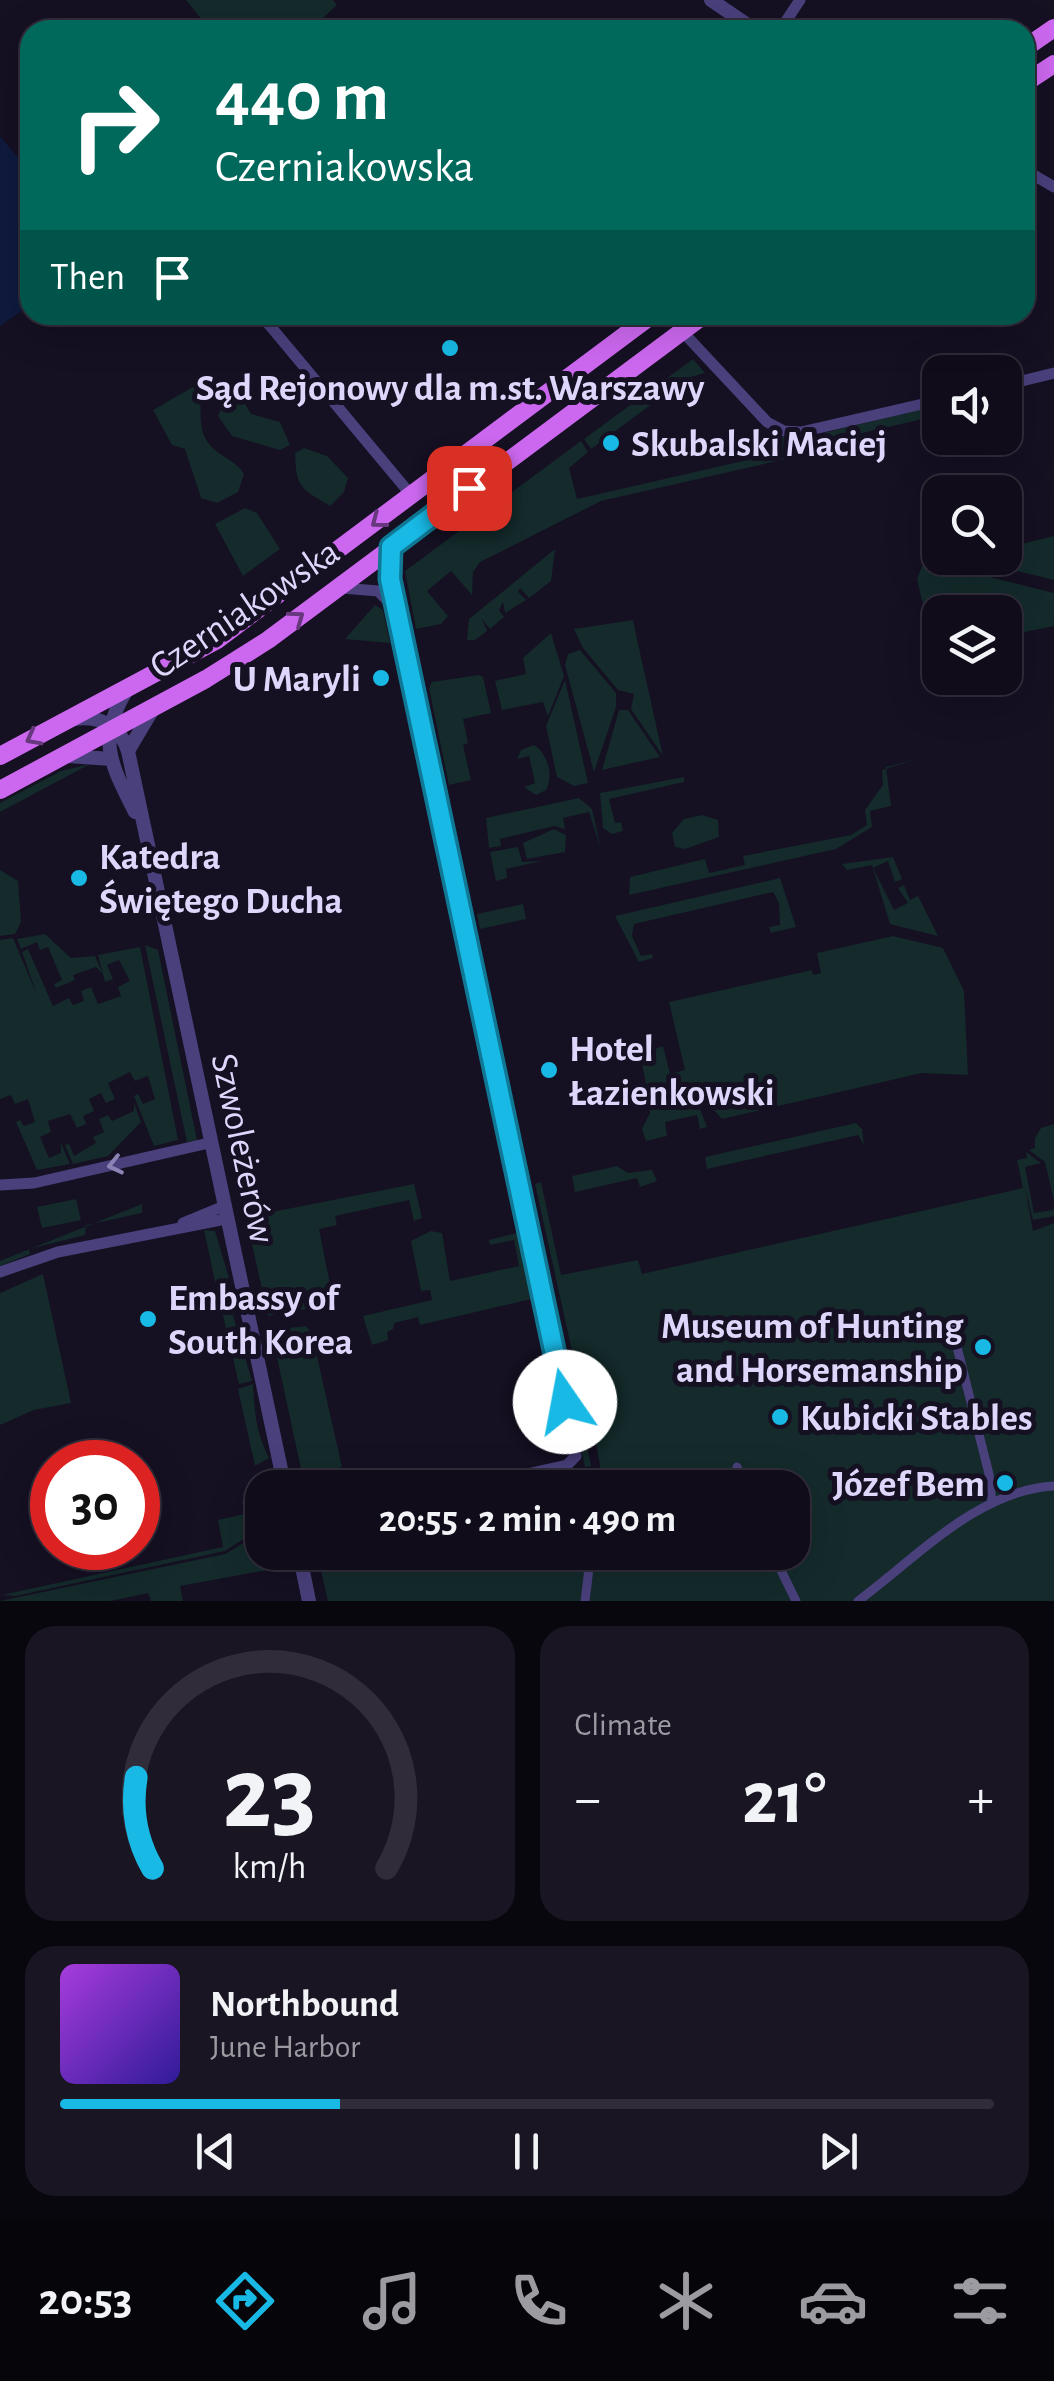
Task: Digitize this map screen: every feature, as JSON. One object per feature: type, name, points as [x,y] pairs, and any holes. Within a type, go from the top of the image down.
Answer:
[{"type":"main road","name":"Czerniakowska","points":[[0,756],[216,640],[639,325]]},
{"type":"main road","name":"Czerniakowska","points":[[0,790],[234,662],[689,325]]},
{"type":"street","points":[[711,0],[740,20]]},
{"type":"street","points":[[270,325],[412,496]]},
{"type":"street","points":[[682,330],[767,422],[784,431],[808,431],[922,404]]},
{"type":"street","points":[[1022,380],[1054,373]]},
{"type":"street","points":[[391,547],[394,609],[576,1456],[567,1465],[545,1470]]},
{"type":"street","points":[[336,588],[378,590],[394,609]]},
{"type":"street","points":[[68,720],[91,718],[111,728],[128,688]]},
{"type":"street","points":[[128,751],[156,706]]},
{"type":"street","name":"Szwoleżerów","points":[[111,728],[128,751],[280,1470]]},
{"type":"street","name":"Szwoleżerów","points":[[111,728],[111,759],[140,822]]},
{"type":"street","points":[[62,756],[90,754],[111,759]]},
{"type":"street","points":[[0,1185],[34,1183],[210,1142]]},
{"type":"street","points":[[0,1272],[58,1252],[225,1212]]},
{"type":"street","points":[[952,1327],[989,1474],[992,1503]]},
{"type":"street","points":[[738,1466],[739,1470]]},
{"type":"street","points":[[858,1601],[992,1503],[1026,1490],[1054,1486]]},
{"type":"street","points":[[303,1570],[309,1601]]},
{"type":"street","points":[[585,1601],[588,1570]]},
{"type":"street","points":[[781,1570],[796,1601]]},
{"type":"green space","points":[[186,0],[333,0],[337,5],[321,20],[202,20]]},
{"type":"green space","points":[[693,359],[705,373],[687,378],[591,449],[584,439]]},
{"type":"green space","points":[[217,382],[236,388],[251,414],[280,422],[290,445],[280,450],[232,436],[218,416],[224,401],[213,391]]},
{"type":"green space","points":[[198,384],[207,441],[244,474],[238,492],[217,503],[201,498],[185,449],[172,445],[153,410]]},
{"type":"green space","points":[[922,409],[922,419],[819,443],[819,434]]},
{"type":"green space","points":[[772,435],[793,439],[795,449],[788,451],[790,458],[601,501],[480,562],[473,572],[472,595],[451,571],[427,591],[448,616],[441,624],[416,629],[405,571],[581,441],[588,452],[569,468],[577,499],[769,455],[766,439]]},
{"type":"green space","points":[[304,448],[327,456],[348,478],[344,492],[330,506],[306,491],[299,481],[295,453]]},
{"type":"green space","points":[[245,508],[257,513],[280,549],[243,576],[215,524]]},
{"type":"green space","points":[[1054,536],[1054,580],[1022,572],[1022,544]]},
{"type":"green space","points":[[555,549],[551,581],[529,598],[520,588],[518,592],[526,600],[505,613],[503,602],[499,610],[504,617],[490,629],[482,619],[487,631],[475,640],[467,640],[469,619]]},
{"type":"green space","points":[[922,566],[922,575],[981,575],[1054,593],[1054,626],[1022,633],[1022,595],[922,595],[922,600],[917,579]]},
{"type":"green space","points":[[375,605],[383,610],[390,643],[345,639]]},
{"type":"green space","points":[[633,620],[663,756],[631,709],[634,694],[618,690],[583,648],[574,629]]},
{"type":"green space","points":[[551,633],[564,676],[548,716],[543,702],[502,710],[495,681],[526,674],[523,658]]},
{"type":"green space","points":[[580,650],[616,693],[616,707],[594,772],[565,665],[568,654]]},
{"type":"green space","points":[[483,677],[491,713],[463,719],[468,743],[463,745],[471,780],[449,785],[429,688],[432,682]]},
{"type":"green space","points":[[565,680],[588,783],[574,786],[557,777],[546,726]]},
{"type":"green space","points":[[619,710],[628,710],[660,757],[602,770]]},
{"type":"green space","points":[[534,745],[546,759],[549,772],[546,790],[536,795],[524,787],[535,783],[529,756],[517,759],[521,750]]},
{"type":"green space","points":[[90,764],[0,812],[0,803],[61,771]]},
{"type":"green space","points":[[886,769],[891,806],[870,811],[872,827],[836,849],[629,895],[630,877],[705,859],[709,873],[745,865],[743,856],[851,835],[867,825],[865,810],[883,785],[882,770]]},
{"type":"green space","points":[[684,777],[684,782],[609,799],[615,823],[621,822],[623,831],[612,834],[603,828],[600,793]]},
{"type":"green space","points":[[579,798],[592,809],[601,849],[589,812],[563,818],[565,829],[554,826],[500,839],[501,846],[489,848],[486,818]]},
{"type":"green space","points":[[702,815],[718,820],[719,837],[685,849],[675,847],[672,833],[684,819]]},
{"type":"green space","points":[[554,829],[566,835],[565,852],[527,859],[523,843]]},
{"type":"green space","points":[[518,847],[522,862],[542,861],[506,869],[507,878],[496,881],[490,852]]},
{"type":"green space","points":[[893,857],[902,879],[895,882],[888,861],[873,868],[894,910],[908,903],[898,888],[904,885],[910,900],[918,896],[938,936],[890,924],[872,865],[847,870],[842,864]]},
{"type":"green space","points":[[0,870],[18,881],[21,922],[15,934],[0,936]]},
{"type":"green space","points":[[780,878],[796,927],[771,933],[769,927],[780,925],[779,903],[773,892],[634,924],[632,936],[641,956],[652,954],[653,958],[639,962],[615,916]]},
{"type":"green space","points":[[523,904],[526,919],[480,929],[477,914]]},
{"type":"green space","points":[[45,934],[71,958],[95,956],[103,974],[96,967],[73,975],[75,980],[56,988],[54,984],[62,980],[48,947],[40,950],[37,942],[21,949],[17,939]]},
{"type":"green space","points":[[893,936],[943,948],[964,991],[968,1075],[922,1073],[722,1119],[691,1085],[647,1089],[640,1054],[663,1046],[670,1074],[685,1070],[669,1002],[812,970],[813,975],[821,973],[817,953]]},
{"type":"green space","points":[[13,938],[37,995],[22,952],[28,949],[53,1006],[69,998],[73,1005],[84,1001],[81,991],[91,987],[98,1004],[121,996],[118,987],[130,981],[119,960],[107,965],[113,979],[105,982],[98,955],[140,947],[178,1140],[154,1146],[134,1096],[138,1094],[143,1104],[155,1099],[148,1076],[135,1081],[130,1072],[108,1083],[115,1099],[106,1103],[101,1093],[89,1099],[94,1111],[83,1116],[86,1124],[77,1128],[70,1114],[48,1121],[51,1132],[40,1137],[49,1158],[61,1153],[61,1143],[70,1164],[37,1170],[16,1122],[20,1120],[24,1126],[35,1122],[28,1099],[15,1104],[11,1095],[0,1099],[0,940]]},
{"type":"green space","points":[[145,945],[158,950],[197,1140],[187,1142]]},
{"type":"green space","points":[[680,1092],[698,1104],[707,1127],[700,1129],[697,1115],[665,1122],[667,1136],[646,1141],[642,1129],[650,1113],[649,1099]]},
{"type":"green space","points":[[134,1103],[141,1122],[108,1156],[73,1164],[65,1145],[69,1144],[74,1156],[96,1143],[93,1137],[104,1132],[99,1119],[108,1115],[112,1121],[134,1111]]},
{"type":"green space","points":[[856,1123],[862,1129],[864,1145],[858,1135],[707,1169],[705,1157]]},
{"type":"green space","points":[[1054,1124],[1054,1201],[1045,1162],[1029,1150],[1035,1148],[1041,1128]]},
{"type":"green space","points":[[1026,1152],[1041,1163],[1025,1167],[1034,1213],[1053,1210],[1054,1206],[1054,1216],[1033,1220],[1025,1188],[1033,1231],[1054,1223],[1054,1601],[328,1601],[321,1570],[810,1570],[810,1470],[601,1470],[582,1367],[576,1367],[574,1360],[535,1184],[541,1182],[561,1275],[638,1260],[642,1274],[1023,1188],[1017,1160],[1027,1158]]},
{"type":"green space","points":[[617,1166],[628,1173],[652,1170],[657,1181],[640,1187],[637,1178],[575,1192],[572,1176]]},
{"type":"green space","points":[[414,1184],[422,1218],[414,1221],[409,1200],[335,1216],[337,1225],[319,1229],[334,1304],[268,1316],[246,1217]]},
{"type":"green space","points":[[530,1184],[557,1313],[552,1311],[525,1187]]},
{"type":"green space","points":[[76,1199],[81,1220],[42,1228],[37,1207]]},
{"type":"green space","points":[[142,1204],[142,1213],[94,1223]]},
{"type":"green space","points":[[86,1227],[85,1235],[31,1248]]},
{"type":"green space","points":[[204,1230],[215,1231],[229,1278],[216,1286]]},
{"type":"green space","points":[[431,1231],[442,1233],[450,1281],[519,1266],[514,1240],[490,1245],[489,1240],[517,1233],[531,1299],[420,1325],[418,1317],[394,1323],[387,1332],[388,1340],[372,1345],[363,1316],[432,1300],[430,1290],[421,1291],[411,1241]]},
{"type":"green space","points":[[29,1249],[30,1254],[0,1266],[0,1261]]},
{"type":"green space","points":[[43,1274],[71,1403],[34,1410],[0,1425],[0,1293]]},
{"type":"green space","points":[[230,1297],[236,1303],[232,1312],[252,1381],[239,1384],[219,1298]]},
{"type":"green space","points":[[561,1321],[591,1466],[585,1467],[555,1324]]},
{"type":"green space","points":[[306,1326],[312,1334],[342,1467],[301,1470],[271,1330]]},
{"type":"green space","points":[[253,1384],[258,1430],[269,1458],[255,1466],[238,1389]]},
{"type":"green space","points":[[245,1514],[245,1538],[225,1551],[160,1565],[160,1561],[223,1547],[218,1520]]},
{"type":"green space","points":[[245,1542],[245,1570],[268,1570],[180,1586],[183,1601],[151,1601],[148,1593],[111,1601],[0,1601],[160,1570],[225,1554]]},
{"type":"green space","points":[[117,1570],[136,1570],[15,1596],[2,1595]]},
{"type":"water","points":[[0,136],[20,160],[20,312],[0,326]]},
{"type":"place","name":"Sąd Rejonowy dla m.st. Warszawy","points":[[450,348]]},
{"type":"place","name":"Skubalski Maciej","points":[[611,443]]},
{"type":"place","name":"U Maryli","points":[[381,678]]},
{"type":"place","name":"Katedra Świętego Ducha","points":[[79,878]]},
{"type":"place","name":"Hotel Łazienkowski","points":[[549,1070]]},
{"type":"place","name":"Embassy of South Korea","points":[[148,1319]]},
{"type":"place","name":"Museum of Hunting and Horsemanship","points":[[983,1347]]},
{"type":"place","name":"Kubicki Stables","points":[[780,1417]]},
{"type":"place","name":"Józef Bem","points":[[1005,1483]]},
{"type":"route","points":[[469,488],[391,547],[390,579],[565,1402]]}]
